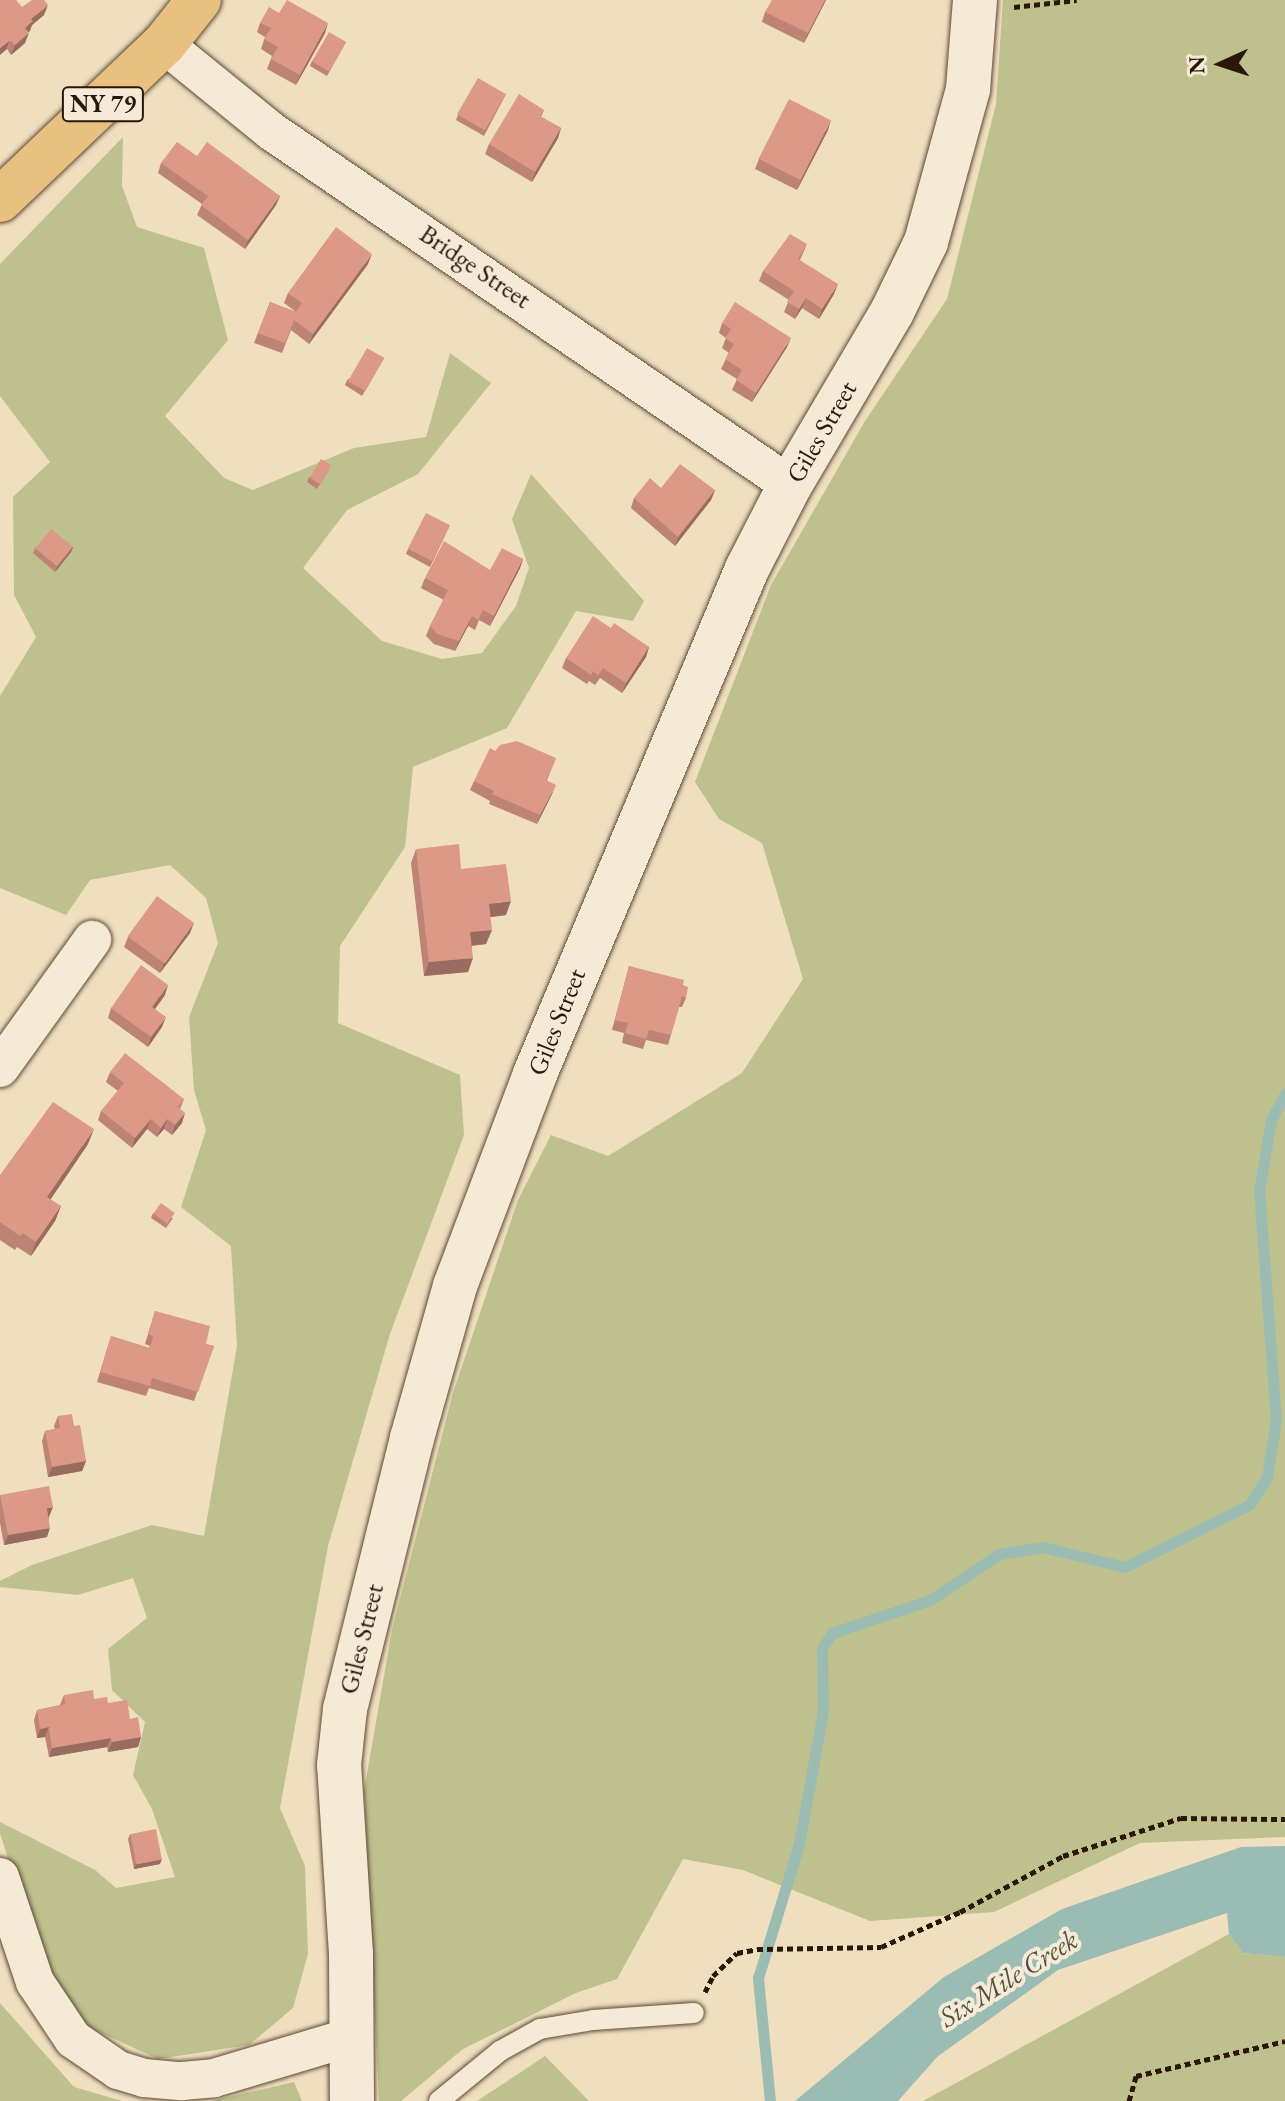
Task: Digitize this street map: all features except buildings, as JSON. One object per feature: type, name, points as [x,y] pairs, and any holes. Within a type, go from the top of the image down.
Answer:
[{"type":"highway","name":"NY 79","points":[[0,200],[164,44],[199,0]]},
{"type":"street","name":"Giles Street","points":[[352,2101],[351,1954],[339,1765],[345,1709],[412,1438],[455,1286],[535,1074],[747,569],[790,485],[892,312],[926,242],[968,89],[975,6]]},
{"type":"street","name":"Bridge Street","points":[[164,44],[271,131],[790,485]]},
{"type":"street","points":[[0,1068],[92,940]]},
{"type":"street","points":[[0,1877],[35,1982],[73,2039],[118,2070],[144,2078],[182,2081],[214,2078],[351,2037]]},
{"type":"lane","points":[[439,2101],[500,2051],[540,2029],[593,2020],[694,2013]]},
{"type":"path","points":[[975,6],[1077,0]]},
{"type":"path","points":[[694,2013],[713,1976],[737,1953],[757,1949],[881,1947],[960,1912],[1063,1856],[1181,1818],[1285,1819]]},
{"type":"path","points":[[1129,2101],[1136,2076],[1285,2041]]},
{"type":"green space","points":[[1003,0],[1285,0],[1285,1837],[1140,1843],[994,1912],[870,1921],[743,1870],[683,1859],[617,1979],[576,1993],[463,2049],[401,2101],[379,2101],[364,1791],[392,1630],[453,1393],[518,1200],[551,1135],[608,1156],[742,1073],[803,979],[762,843],[719,819],[695,782],[771,585],[865,421],[947,299],[996,104]]},
{"type":"green space","points":[[123,137],[122,186],[137,227],[204,248],[228,340],[165,416],[224,478],[253,490],[354,448],[426,437],[450,353],[491,383],[418,474],[347,510],[303,568],[382,641],[442,659],[482,653],[516,606],[529,568],[512,519],[531,474],[644,601],[633,621],[576,611],[507,728],[413,767],[405,847],[340,946],[338,1023],[460,1075],[464,1135],[390,1334],[328,1546],[280,1808],[305,1866],[308,1954],[293,2008],[249,2045],[158,2059],[86,2026],[39,1958],[0,1833],[0,1822],[95,1870],[116,1888],[175,1877],[152,1809],[133,1775],[145,1722],[112,1690],[108,1649],[147,1618],[133,1578],[78,1595],[0,1587],[0,1581],[32,1565],[152,1525],[204,1536],[237,1346],[231,1246],[181,1207],[206,1130],[194,1090],[189,1017],[218,943],[206,898],[170,865],[90,880],[66,915],[0,888],[0,696],[36,637],[14,595],[13,497],[50,462],[0,396],[0,264]]},
{"type":"green space","points":[[1229,1934],[1243,1953],[1285,1957],[1285,2101],[923,2101]]},
{"type":"green space","points":[[0,2003],[74,2087],[122,2101],[0,2101]]},
{"type":"green space","points":[[545,2056],[589,2101],[477,2101]]},
{"type":"green space","points":[[294,2082],[302,2101],[211,2101]]},
{"type":"water","name":"Six Mile Creek","points":[[1285,1846],[1285,1957],[1243,1953],[1229,1934],[1227,1913],[1058,1970],[937,2057],[898,2101],[795,2101],[944,1977],[1062,1909],[1241,1847]]},
{"type":"waterway","points":[[770,2101],[758,1978],[799,1844],[823,1711],[822,1648],[832,1633],[930,1600],[999,1554],[1042,1547],[1125,1567],[1249,1505],[1267,1477],[1276,1421],[1259,1191],[1271,1120],[1285,1094]]}]
